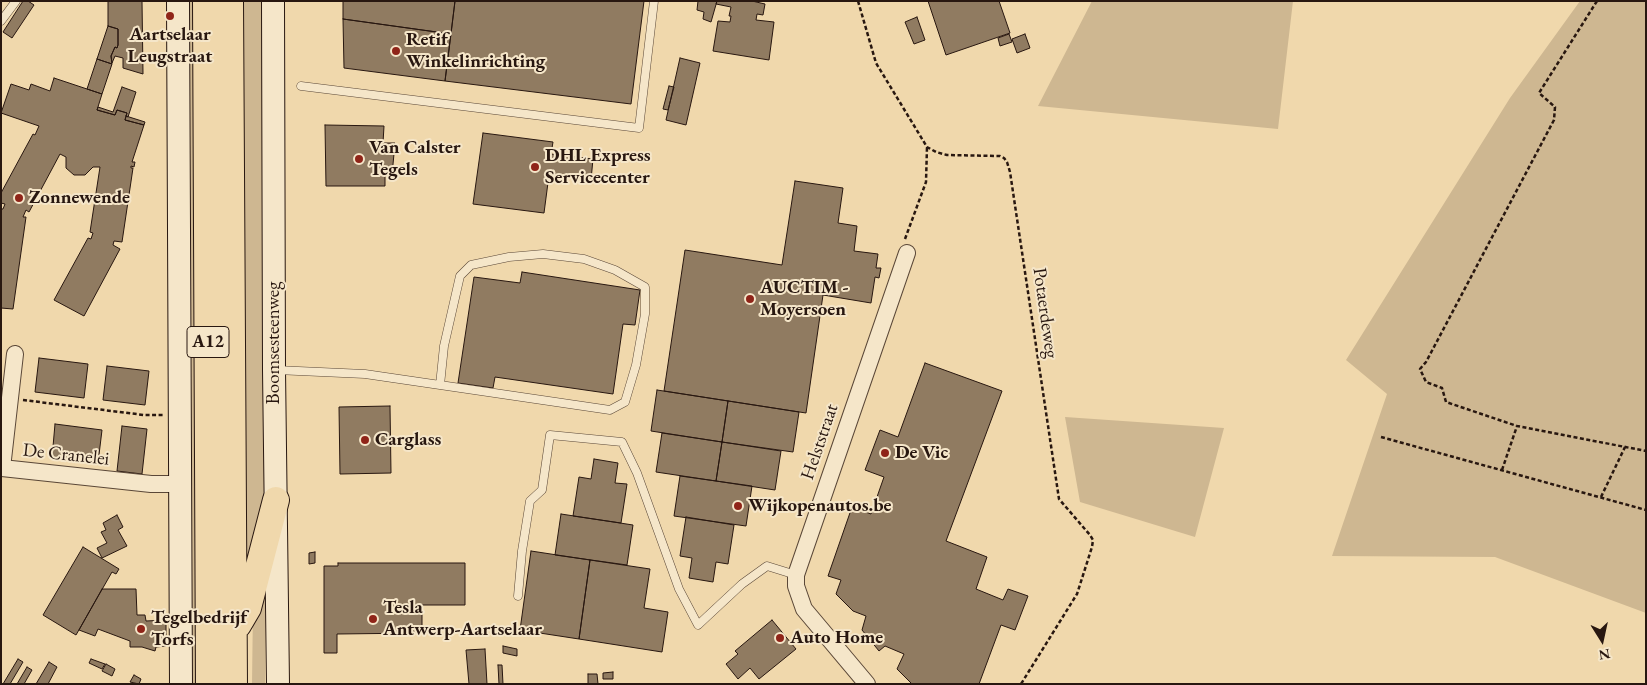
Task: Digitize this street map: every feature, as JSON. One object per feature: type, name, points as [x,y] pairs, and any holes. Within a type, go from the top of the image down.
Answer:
[{"type":"highway","name":"A12","points":[[206,1],[209,684]]},
{"type":"highway","name":"A12","points":[[230,1],[234,684]]},
{"type":"highway","points":[[233,632],[248,608],[276,500]]},
{"type":"main road","points":[[178,1],[181,684]]},
{"type":"main road","name":"Boomsesteenweg","points":[[273,1],[274,370],[278,684]]},
{"type":"street","name":"Helststraat","points":[[866,684],[804,609],[796,586],[796,575],[907,253]]},
{"type":"street","name":"De Cranelei","points":[[15,354],[2,468],[151,484],[181,484]]},
{"type":"lane","points":[[1,21],[5,10],[16,1]]},
{"type":"lane","points":[[301,86],[639,128],[654,1]]},
{"type":"lane","points":[[274,370],[365,374],[610,410],[626,402],[636,365],[645,314],[645,287],[615,270],[584,259],[544,254],[509,257],[470,266],[460,276],[444,346],[440,385]]},
{"type":"lane","points":[[518,596],[522,551],[530,501],[542,490],[550,435],[622,442],[637,472],[679,589],[698,625],[742,584],[767,566],[796,575]]},
{"type":"path","points":[[858,1],[876,64],[927,147],[926,182],[904,243],[907,253]]},
{"type":"path","points":[[1597,1],[1539,93],[1555,107],[1554,120],[1426,362],[1420,369],[1426,382],[1442,388],[1446,402],[1517,426],[1646,451]]},
{"type":"path","name":"Potaerdeweg","points":[[927,147],[936,152],[947,154],[1000,156],[1007,162],[1059,499],[1093,540],[1077,594],[1021,684]]},
{"type":"path","points":[[10,398],[144,415],[180,413]]},
{"type":"path","points":[[1502,470],[1517,426]]},
{"type":"path","points":[[1381,437],[1646,510]]},
{"type":"path","points":[[1600,498],[1625,447]]},
{"type":"shaded area","points":[[190,1],[195,1],[200,684],[193,684]]},
{"type":"shaded area","points":[[242,1],[262,1],[266,514],[245,578]]},
{"type":"shaded area","points":[[1092,1],[1293,1],[1278,129],[1038,106]]},
{"type":"shaded area","points":[[1580,1],[1646,1],[1646,613],[1495,557],[1332,556],[1387,394],[1346,360],[1510,98]]},
{"type":"shaded area","points":[[1065,417],[1224,428],[1195,537],[1080,502]]},
{"type":"shaded area","points":[[265,572],[265,684],[252,684],[253,606]]},
{"type":"building","points":[[23,1],[28,1],[34,5],[12,38],[3,32]]},
{"type":"building","points":[[108,1],[142,1],[143,74],[123,68],[123,58],[115,56],[112,63],[111,56],[118,45],[118,29],[108,26]]},
{"type":"building","points":[[343,1],[455,1],[451,34],[343,19]]},
{"type":"building","points":[[455,1],[644,1],[631,104],[445,81]]},
{"type":"building","points":[[698,1],[717,1],[711,22],[703,19],[704,12],[697,10]]},
{"type":"building","points":[[717,1],[752,1],[765,4],[763,15],[757,14],[756,20],[774,22],[769,60],[713,51],[718,21],[730,22],[731,16],[729,16],[731,7],[716,4]]},
{"type":"building","points":[[928,1],[999,1],[1010,33],[946,55]]},
{"type":"building","points":[[917,17],[925,40],[914,44],[905,22]]},
{"type":"building","name":"Retif Winkelinrichting","points":[[343,19],[451,34],[445,81],[344,68]]},
{"type":"building","points":[[108,26],[118,29],[118,45],[111,56],[112,64],[97,59]]},
{"type":"building","points":[[1009,34],[1012,42],[1000,46],[998,38]]},
{"type":"building","points":[[1025,34],[1030,48],[1017,53],[1012,39]]},
{"type":"building","points":[[680,58],[700,63],[686,125],[666,120]]},
{"type":"building","points":[[97,59],[112,64],[102,94],[87,89]]},
{"type":"building","name":"Zonnewende","points":[[54,78],[102,94],[97,110],[115,115],[117,110],[127,113],[125,120],[144,125],[132,162],[135,162],[134,167],[131,166],[133,168],[122,242],[114,241],[113,245],[120,249],[84,316],[54,300],[88,238],[91,239],[93,233],[90,232],[100,167],[93,167],[85,175],[74,175],[66,168],[66,157],[60,154],[29,212],[26,210],[23,217],[26,217],[13,309],[1,308],[1,209],[3,209],[5,204],[1,203],[1,193],[39,126],[1,113],[11,84],[29,90],[31,84],[50,91]]},
{"type":"building","points":[[669,86],[674,87],[668,110],[663,109]]},
{"type":"building","points":[[122,87],[136,92],[128,117],[126,116],[127,113],[117,110],[115,115],[97,110],[98,107],[113,112]]},
{"type":"building","points":[[126,116],[145,122],[144,125],[125,120]]},
{"type":"building","name":"Van Calster Tegels","points":[[325,125],[384,126],[383,143],[395,143],[392,175],[385,175],[385,186],[326,186]]},
{"type":"building","name":"DHL Express Servicecenter","points":[[483,133],[553,142],[551,154],[593,159],[591,180],[549,175],[544,213],[473,204]]},
{"type":"building","name":"AUCTIM - Moyersoen","points":[[795,181],[843,188],[838,223],[857,226],[854,251],[878,254],[876,268],[881,268],[879,278],[875,277],[871,303],[823,295],[806,413],[664,391],[685,250],[782,265]]},
{"type":"building","points":[[522,272],[640,290],[635,325],[623,324],[613,394],[495,377],[493,388],[458,383],[474,277],[520,283]]},
{"type":"building","points":[[39,358],[88,364],[84,398],[35,392]]},
{"type":"building","points":[[925,363],[1002,391],[946,541],[987,557],[976,589],[1003,600],[1008,589],[1028,596],[1015,630],[1001,625],[979,684],[912,684],[897,669],[904,654],[885,646],[879,651],[862,630],[866,616],[853,611],[836,594],[841,580],[828,576],[852,507],[871,514],[884,477],[865,470],[880,430],[898,437]]},
{"type":"building","points":[[107,366],[149,371],[145,405],[103,400]]},
{"type":"building","points":[[657,390],[728,401],[722,442],[651,431]]},
{"type":"building","points":[[728,401],[799,412],[793,452],[722,442]]},
{"type":"building","name":"Carglass","points":[[390,406],[391,473],[340,474],[339,407]]},
{"type":"building","points":[[55,424],[102,430],[98,463],[52,458]]},
{"type":"building","points":[[122,426],[147,429],[142,474],[117,471]]},
{"type":"building","points":[[662,433],[722,442],[716,481],[656,472]]},
{"type":"building","points":[[722,442],[781,451],[775,490],[716,481]]},
{"type":"building","points":[[594,459],[618,463],[615,483],[627,484],[621,523],[573,516],[579,477],[591,479]]},
{"type":"building","points":[[680,476],[752,486],[746,526],[674,516]]},
{"type":"building","points":[[561,514],[633,525],[627,565],[555,555]]},
{"type":"building","points":[[117,515],[123,527],[118,530],[127,546],[102,558],[97,548],[107,543],[101,532],[106,530],[103,523]]},
{"type":"building","points":[[686,517],[734,525],[728,564],[716,562],[713,582],[689,578],[692,558],[680,556]]},
{"type":"building","points":[[83,547],[119,569],[116,574],[112,572],[76,635],[43,615]]},
{"type":"building","points":[[531,551],[590,560],[579,639],[520,630]]},
{"type":"building","points":[[315,552],[315,563],[309,564],[309,553]]},
{"type":"building","points":[[590,560],[650,569],[644,608],[668,612],[662,652],[579,639]]},
{"type":"building","name":"Tesla Antwerp-Aartselaar","points":[[338,563],[465,563],[465,605],[422,605],[422,633],[337,634],[337,653],[324,653],[324,566],[338,566]]},
{"type":"building","points":[[102,589],[136,589],[137,615],[145,615],[146,621],[166,620],[166,646],[156,647],[155,651],[142,647],[130,647],[130,641],[98,629],[95,636],[79,630]]},
{"type":"building","points":[[772,620],[796,649],[759,679],[750,668],[738,679],[726,664],[738,654],[735,651]]},
{"type":"building","points":[[503,646],[517,649],[517,656],[503,653]]},
{"type":"building","points":[[485,649],[487,684],[469,684],[466,650]]},
{"type":"building","points":[[18,659],[23,662],[10,684],[3,684]]},
{"type":"building","points":[[91,659],[105,664],[102,669],[89,663]]},
{"type":"building","points":[[49,662],[57,667],[48,684],[36,684]]},
{"type":"building","points":[[106,664],[115,669],[112,676],[102,671]]},
{"type":"building","points":[[498,665],[502,665],[503,684],[499,684]]},
{"type":"building","points":[[27,667],[32,670],[24,684],[17,684]]},
{"type":"building","points":[[613,672],[613,679],[603,679],[603,673]]},
{"type":"building","points":[[588,674],[597,674],[598,684],[588,684]]},
{"type":"building","points":[[134,675],[141,679],[139,684],[130,682]]},
{"type":"place","name":"Aartselaar Leugstraat","points":[[170,16]]},
{"type":"place","name":"Retif Winkelinrichting","points":[[396,51]]},
{"type":"place","name":"Van Calster Tegels","points":[[359,159]]},
{"type":"place","name":"DHL Express Servicecenter","points":[[535,167]]},
{"type":"place","name":"Zonnewende","points":[[19,198]]},
{"type":"place","name":"AUCTIM - Moyersoen","points":[[750,299]]},
{"type":"place","name":"Carglass","points":[[365,440]]},
{"type":"place","name":"De Vic","points":[[885,453]]},
{"type":"place","name":"Wijkopenautos.be","points":[[738,506]]},
{"type":"place","name":"Tesla Antwerp-Aartselaar","points":[[373,619]]},
{"type":"place","name":"Tegelbedrijf Torfs","points":[[141,629]]},
{"type":"place","name":"Auto Home","points":[[780,638]]}]
